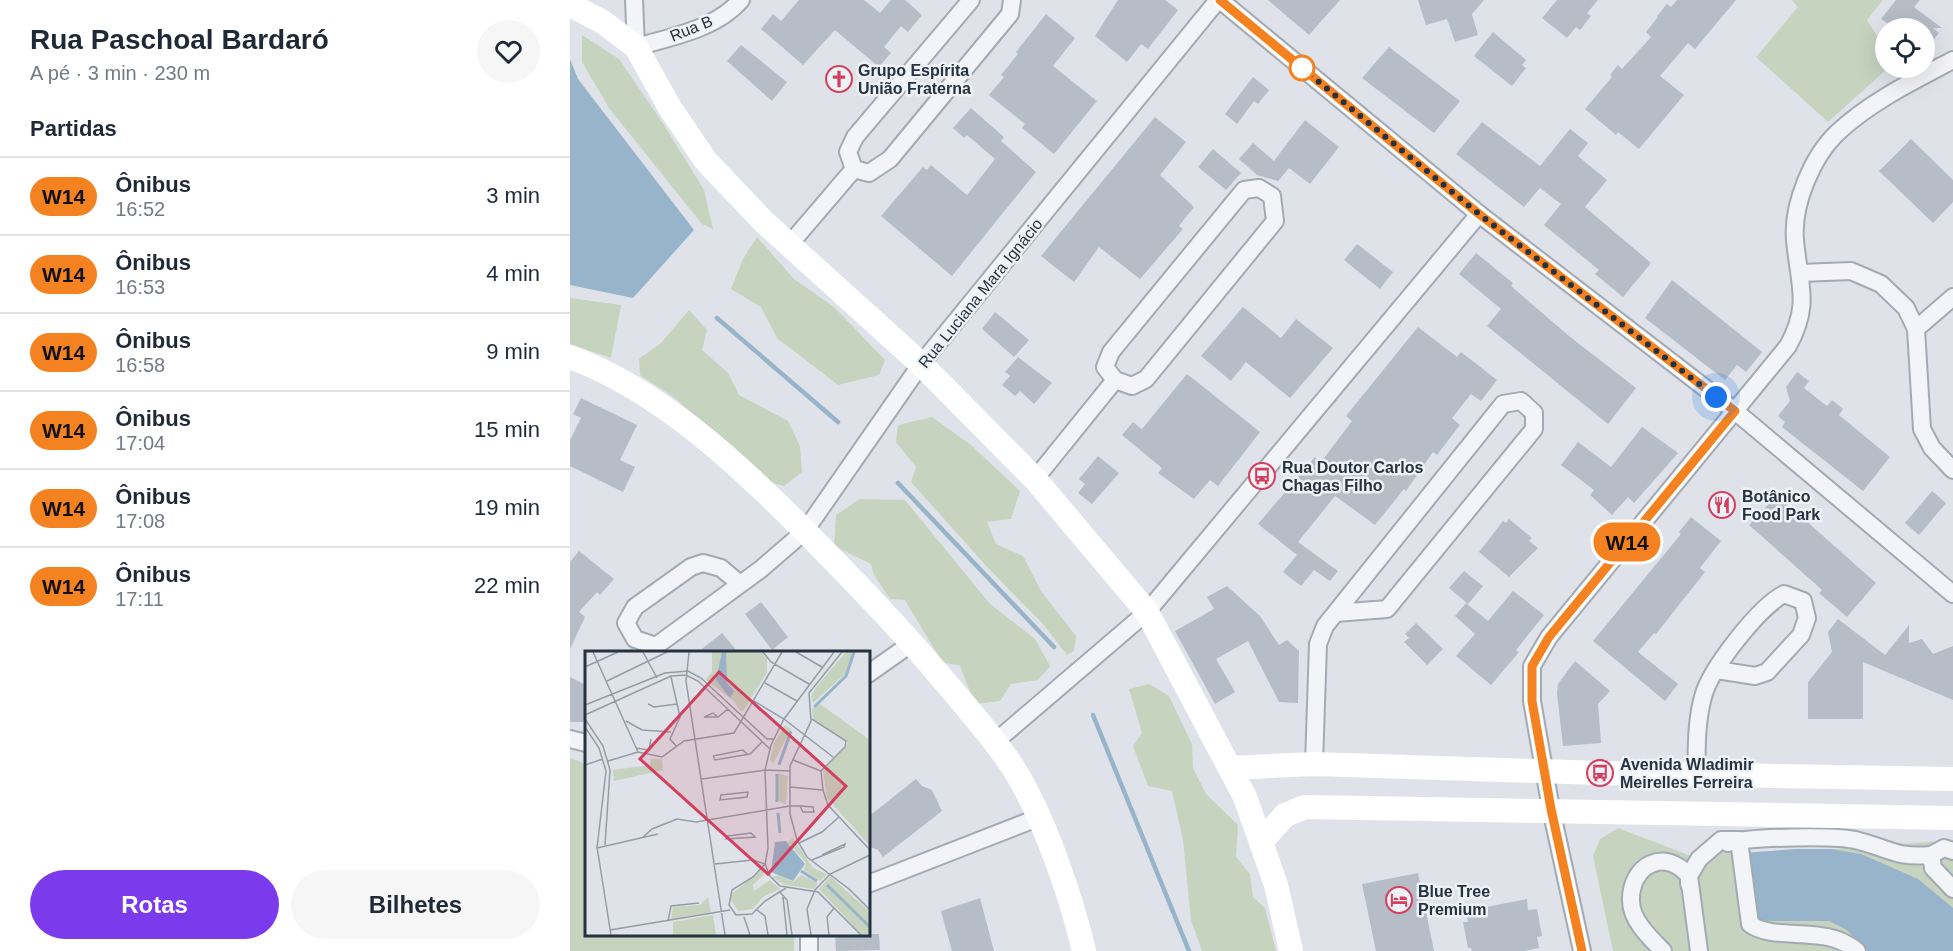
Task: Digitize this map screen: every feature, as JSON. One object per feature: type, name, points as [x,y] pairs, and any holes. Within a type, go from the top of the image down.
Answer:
[{"type":"main road","points":[[570,5],[603,22],[636,47],[670,108],[706,161],[789,245],[921,364],[1035,479],[1147,612],[1230,768],[1262,841],[1276,885],[1291,951]]},
{"type":"main road","points":[[570,357],[639,392],[694,430],[755,480],[885,611],[995,742],[1015,770],[1040,817],[1084,951]]},
{"type":"main road","points":[[1230,768],[1314,764],[1545,772],[1953,779]]},
{"type":"main road","points":[[1262,841],[1285,815],[1305,807],[1551,809],[1953,818]]},
{"type":"street","points":[[634,0],[636,47]]},
{"type":"street","name":"Rua B","points":[[636,47],[692,31],[717,18],[741,0]]},
{"type":"street","points":[[854,169],[848,152],[855,136],[971,0]]},
{"type":"street","points":[[854,169],[869,173],[890,159],[1010,14],[1012,0]]},
{"type":"street","points":[[1219,0],[1479,214],[1735,411],[1953,594]]},
{"type":"street","name":"Rua Luciana Mara Ignácio","points":[[741,584],[721,568],[703,563],[697,565],[635,607],[626,624],[635,639],[656,646],[741,584],[805,531],[921,364],[1219,0]]},
{"type":"street","points":[[1582,951],[1551,809],[1532,701],[1532,666],[1549,637],[1788,346],[1799,326],[1803,310],[1795,239],[1796,211],[1808,176],[1836,134],[1897,89],[1953,60]]},
{"type":"street","points":[[789,245],[854,169]]},
{"type":"street","points":[[1259,188],[1272,196],[1275,221],[1146,379],[1132,386],[1114,380],[1105,367],[1111,352],[1244,190],[1259,188]]},
{"type":"street","points":[[995,742],[1147,612],[1479,214]]},
{"type":"street","points":[[1800,273],[1851,271],[1881,284],[1906,308],[1916,329],[1922,429],[1932,448],[1953,470]]},
{"type":"street","points":[[1916,329],[1953,297]]},
{"type":"street","points":[[1035,479],[1114,380]]},
{"type":"street","points":[[1314,764],[1318,644],[1325,626],[1503,404],[1521,401],[1534,413],[1534,429],[1387,609],[1336,613]]},
{"type":"street","points":[[1697,775],[1696,742],[1703,696],[1717,670],[1770,601],[1784,594],[1803,601],[1807,618],[1801,635],[1767,672],[1755,676],[1717,670]]},
{"type":"street","points":[[870,673],[912,643]]},
{"type":"street","points":[[570,739],[585,743]]},
{"type":"street","points":[[870,883],[1040,817]]},
{"type":"street","points":[[1739,840],[1750,924],[1755,927],[1786,932],[1830,936],[1846,942],[1857,951]]},
{"type":"street","points":[[1688,951],[1691,867],[1717,846],[1739,840],[1856,840],[1906,857],[1931,855],[1944,848],[1953,852]]},
{"type":"street","points":[[1931,855],[1933,868],[1953,889]]},
{"type":"street","points":[[1663,951],[1637,921],[1630,902],[1634,883],[1649,864],[1664,859],[1680,866],[1689,876],[1699,951]]},
{"type":"green space","points":[[1792,0],[1883,0],[1867,20],[1875,32],[1875,78],[1877,78],[1828,122],[1756,57],[1798,7]]},
{"type":"green space","points":[[582,35],[619,59],[664,125],[704,190],[713,229],[702,224],[609,108],[582,62]]},
{"type":"green space","points":[[757,237],[794,279],[834,307],[885,360],[879,375],[838,385],[777,338],[761,307],[731,289],[743,259]]},
{"type":"green space","points":[[570,298],[621,305],[611,358],[570,344]]},
{"type":"green space","points":[[689,310],[707,330],[702,350],[728,373],[739,395],[788,421],[800,446],[802,472],[784,486],[762,480],[675,398],[640,375],[639,359],[661,343]]},
{"type":"green space","points":[[932,417],[971,445],[1020,491],[1011,519],[987,522],[996,544],[1023,556],[1041,591],[1076,636],[1074,651],[1067,655],[1043,624],[988,568],[911,482],[916,467],[896,442],[898,425]]},
{"type":"green space","points":[[860,499],[905,500],[990,604],[1035,639],[1050,666],[1038,680],[1011,684],[1000,701],[975,704],[960,666],[942,662],[905,600],[890,599],[874,575],[871,564],[834,546],[836,515]]},
{"type":"green space","points":[[1149,684],[1169,696],[1192,744],[1193,768],[1206,794],[1238,825],[1236,857],[1250,874],[1253,897],[1265,908],[1276,951],[1202,951],[1191,920],[1183,840],[1172,791],[1148,786],[1133,746],[1142,733],[1129,689]]},
{"type":"green space","points":[[570,758],[585,764],[585,936],[794,936],[794,951],[570,951]]},
{"type":"green space","points":[[1618,828],[1699,859],[1739,840],[1742,856],[1953,840],[1953,951],[1613,951],[1593,856],[1600,839]]},
{"type":"water","points":[[570,59],[578,79],[694,230],[633,298],[570,285]]},
{"type":"water","points":[[1831,849],[1861,854],[1918,879],[1953,908],[1953,951],[1867,951],[1847,930],[1829,921],[1760,921],[1752,908],[1743,853]]},
{"type":"building","points":[[799,0],[864,0],[880,13],[891,0],[905,0],[922,15],[908,32],[901,26],[884,47],[891,53],[879,67],[835,30],[803,65],[761,29],[773,14],[781,21]]},
{"type":"building","points":[[1118,0],[1165,0],[1178,10],[1148,49],[1141,44],[1127,62],[1095,36]]},
{"type":"building","points":[[1268,0],[1340,0],[1309,35]]},
{"type":"building","points":[[1418,0],[1484,0],[1472,14],[1478,35],[1455,42],[1447,19],[1426,25]]},
{"type":"building","points":[[1557,0],[1598,0],[1587,13],[1591,16],[1580,30],[1576,27],[1567,38],[1542,18]]},
{"type":"building","points":[[1677,0],[1736,0],[1695,49],[1688,43],[1660,76],[1684,95],[1639,149],[1618,132],[1616,135],[1585,109],[1612,77],[1610,75],[1618,65],[1622,69],[1651,37],[1646,32],[1667,4],[1671,7]]},
{"type":"building","points":[[1896,0],[1920,0],[1914,7],[1929,18],[1882,18]]},
{"type":"building","points":[[1046,14],[1075,38],[1053,66],[1097,101],[1054,154],[1022,128],[1025,124],[989,95],[1004,77],[1001,75],[1018,54],[1016,52]]},
{"type":"building","points":[[1493,32],[1526,60],[1522,65],[1526,68],[1512,86],[1474,56]]},
{"type":"building","points":[[741,45],[787,82],[772,101],[727,61]]},
{"type":"building","points":[[1389,47],[1460,101],[1434,133],[1362,78]]},
{"type":"building","points":[[1253,77],[1269,90],[1258,104],[1254,101],[1237,124],[1225,114]]},
{"type":"building","points":[[971,108],[1004,137],[1001,141],[1036,172],[952,276],[881,216],[923,167],[927,170],[931,165],[967,195],[995,159],[967,135],[964,138],[953,128]]},
{"type":"building","points":[[1155,117],[1186,142],[1160,175],[1194,207],[1179,226],[1183,229],[1140,279],[1099,247],[1074,282],[1041,256]]},
{"type":"building","points":[[1305,120],[1339,147],[1310,184],[1289,168],[1278,181],[1257,175],[1239,159],[1253,143],[1274,161]]},
{"type":"building","points":[[1482,122],[1540,166],[1570,129],[1588,143],[1578,156],[1607,180],[1585,207],[1651,263],[1623,297],[1595,274],[1599,270],[1544,225],[1561,204],[1540,188],[1524,207],[1456,154]]},
{"type":"building","points":[[1911,139],[1953,180],[1953,202],[1933,223],[1879,171]]},
{"type":"building","points":[[1213,149],[1241,173],[1226,190],[1198,167]]},
{"type":"building","points":[[1357,244],[1393,272],[1380,289],[1344,260]]},
{"type":"building","points":[[1476,253],[1513,283],[1511,286],[1569,336],[1636,388],[1608,424],[1487,326],[1501,309],[1459,274]]},
{"type":"building","points":[[1672,280],[1762,352],[1746,372],[1737,365],[1725,380],[1645,318]]},
{"type":"building","points":[[1243,307],[1281,338],[1296,319],[1333,348],[1290,398],[1246,362],[1231,381],[1201,356]]},
{"type":"building","points":[[995,312],[1029,340],[1014,357],[982,329]]},
{"type":"building","points":[[1418,327],[1457,357],[1461,352],[1497,380],[1481,401],[1471,394],[1452,418],[1460,425],[1437,455],[1433,452],[1406,491],[1404,489],[1375,525],[1335,496],[1298,542],[1338,571],[1330,581],[1314,570],[1301,586],[1283,572],[1297,555],[1258,524],[1315,457],[1321,462],[1352,421],[1346,416]]},
{"type":"building","points":[[1018,357],[1052,383],[1034,404],[1020,391],[1015,396],[1002,385],[1010,376],[1005,372]]},
{"type":"building","points":[[1797,372],[1809,381],[1804,388],[1827,406],[1832,400],[1843,409],[1839,415],[1890,457],[1863,491],[1782,427],[1785,422],[1778,416],[1790,401],[1786,387]]},
{"type":"building","points":[[1187,374],[1260,432],[1218,486],[1210,480],[1194,499],[1158,473],[1162,468],[1122,435],[1133,422],[1142,429]]},
{"type":"building","points":[[581,398],[637,425],[620,460],[635,467],[623,492],[570,466],[570,440],[581,418],[573,414]]},
{"type":"building","points":[[1642,427],[1678,453],[1634,503],[1628,497],[1612,515],[1590,495],[1594,490],[1561,465],[1578,442],[1611,467]]},
{"type":"building","points":[[1098,456],[1119,473],[1092,504],[1078,493],[1085,484],[1079,479]]},
{"type":"building","points":[[1932,491],[1946,503],[1919,535],[1905,523]]},
{"type":"building","points":[[1777,495],[1876,583],[1847,617],[1819,593],[1822,590],[1749,525]]},
{"type":"building","points":[[1691,517],[1721,541],[1700,568],[1705,572],[1656,634],[1654,633],[1638,652],[1678,684],[1665,701],[1593,641],[1681,534],[1679,532]]},
{"type":"building","points":[[1509,519],[1532,538],[1529,541],[1538,548],[1509,577],[1479,552],[1503,521],[1506,523]]},
{"type":"building","points":[[579,551],[614,579],[600,595],[597,592],[579,612],[585,617],[570,649],[570,562]]},
{"type":"building","points":[[1464,571],[1483,586],[1468,604],[1449,588]]},
{"type":"building","points":[[1227,586],[1260,616],[1279,645],[1287,640],[1299,651],[1298,703],[1279,702],[1248,641],[1216,659],[1235,692],[1215,704],[1175,631],[1214,609],[1207,597]]},
{"type":"building","points":[[1513,591],[1544,615],[1516,650],[1519,652],[1491,685],[1456,656],[1475,634],[1455,616],[1466,603],[1488,621]]},
{"type":"building","points":[[761,602],[788,637],[772,650],[745,614]]},
{"type":"building","points":[[1838,619],[1885,655],[1909,625],[1909,643],[1922,639],[1933,654],[1953,646],[1953,700],[1863,662],[1863,719],[1808,719],[1808,682],[1832,652],[1828,632]]},
{"type":"building","points":[[1416,623],[1443,649],[1427,665],[1404,642],[1409,638],[1405,634]]},
{"type":"building","points":[[722,633],[737,651],[699,651]]},
{"type":"building","points":[[1575,661],[1610,691],[1598,704],[1601,743],[1563,746],[1558,684]]},
{"type":"building","points":[[570,677],[585,684],[585,722],[570,722]]},
{"type":"building","points":[[916,779],[922,786],[932,790],[942,811],[883,857],[878,850],[870,847],[870,815]]},
{"type":"building","points":[[1418,873],[1434,951],[1376,951],[1362,884]]},
{"type":"building","points":[[980,898],[994,951],[952,951],[941,911]]},
{"type":"building","points":[[1527,899],[1528,910],[1537,909],[1542,936],[1537,937],[1539,948],[1524,951],[1472,951],[1468,948],[1463,922],[1468,922],[1466,911]]},
{"type":"building","points":[[879,934],[880,950],[836,951],[835,936]]},
{"type":"waterway","points":[[717,318],[838,422]]},
{"type":"waterway","points":[[898,483],[1054,647]]},
{"type":"waterway","points":[[1093,715],[1189,951]]},
{"type":"bus line","name":"W14","points":[[1220,0],[1479,214],[1735,411],[1549,637],[1532,666],[1532,701],[1551,809],[1582,951]]},
{"type":"place","name":"Grupo Espírita União Fraterna","points":[[839,79]]},
{"type":"place","name":"Rua Doutor Carlos Chagas Filho","points":[[1262,476]]},
{"type":"place","name":"Botânico Food Park","points":[[1722,505]]},
{"type":"place","name":"Avenida Wladimir Meirelles Ferreira","points":[[1600,773]]},
{"type":"place","name":"Blue Tree Premium","points":[[1399,900]]},
{"type":"route","points":[[1302,68],[1479,214],[1716,397]]}]
